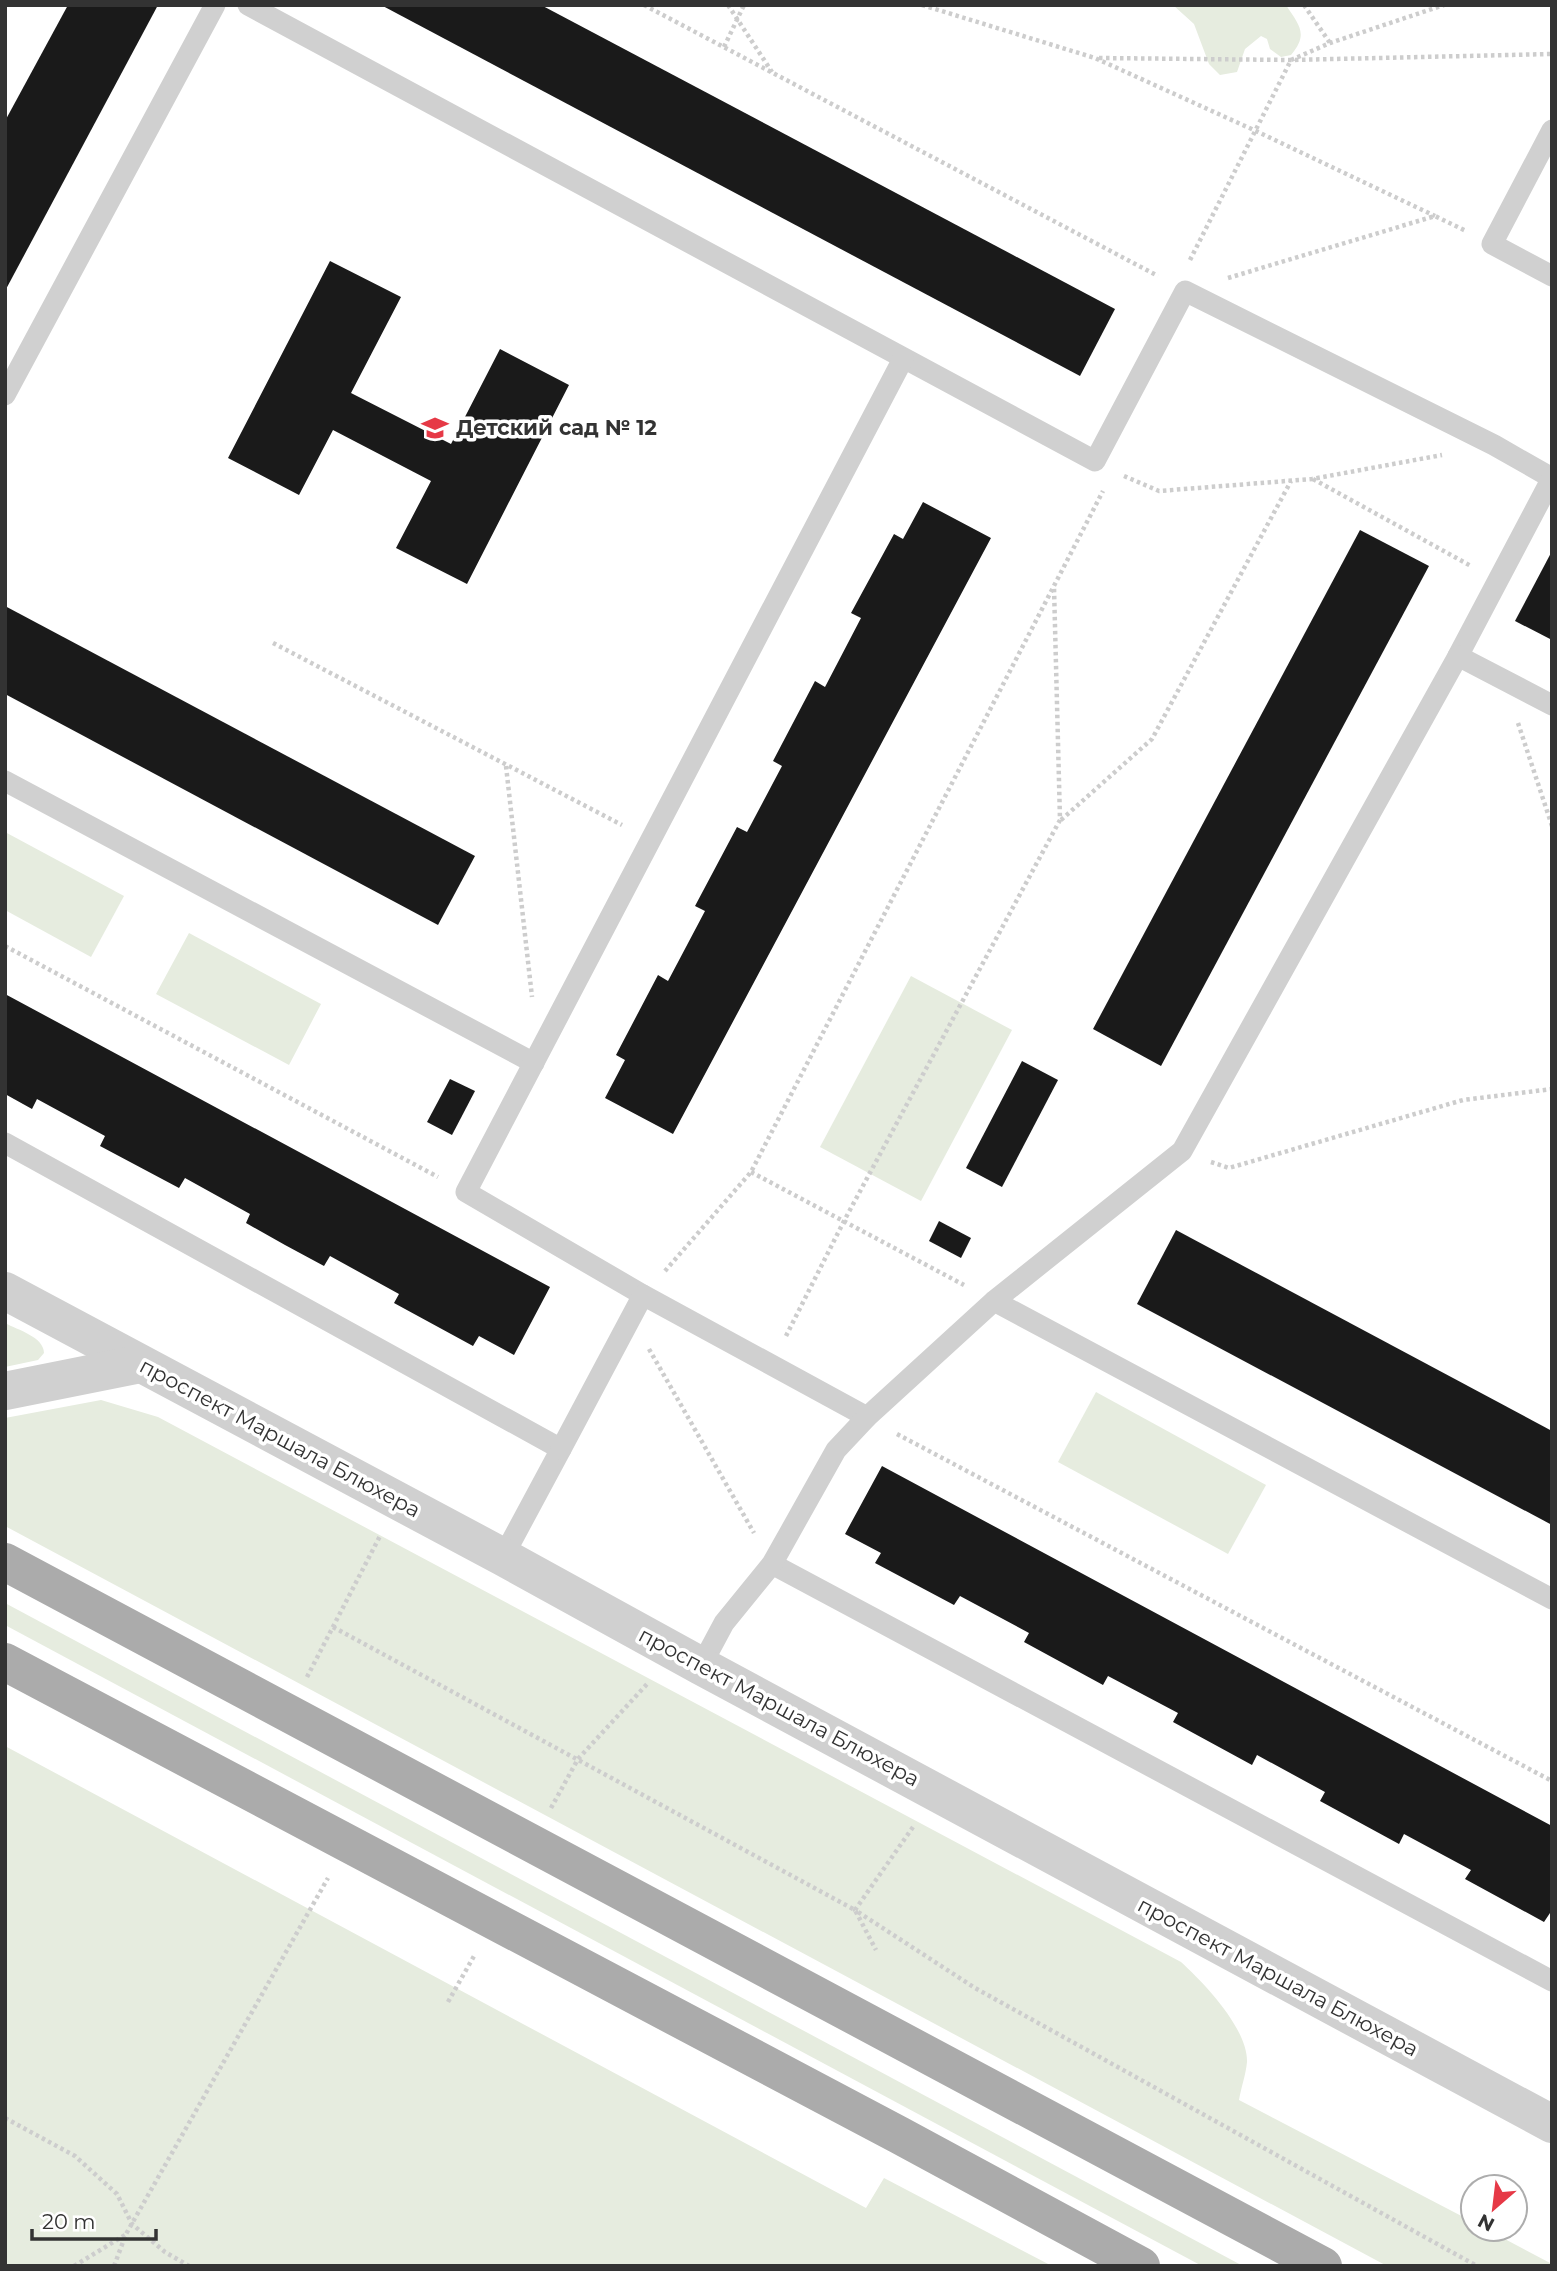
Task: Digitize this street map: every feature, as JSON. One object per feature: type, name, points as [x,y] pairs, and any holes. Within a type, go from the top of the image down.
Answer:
[{"type":"main road","points":[[5,1562],[1322,2266]]},
{"type":"main road","points":[[5,1662],[1141,2266]]},
{"type":"street","name":"проспект Маршала Блюхера","points":[[5,1291],[1552,2124]]},
{"type":"street","points":[[5,1391],[139,1364]]},
{"type":"lane","points":[[5,395],[215,5]]},
{"type":"lane","points":[[248,5],[1104,466],[1181,288],[1494,445],[1552,478],[1458,656],[1182,1151],[994,1301],[867,1417],[836,1450],[772,1564],[690,1660]]},
{"type":"lane","points":[[1552,130],[1492,244],[1552,276]]},
{"type":"lane","points":[[867,1417],[643,1294],[466,1192],[903,359]]},
{"type":"lane","points":[[1458,656],[1552,705]]},
{"type":"lane","points":[[5,781],[534,1063]]},
{"type":"lane","points":[[5,1143],[561,1449]]},
{"type":"lane","points":[[503,1557],[643,1294]]},
{"type":"lane","points":[[994,1301],[1552,1599]]},
{"type":"lane","points":[[772,1564],[1552,1981]]},
{"type":"path","points":[[645,5],[1181,288],[1435,215]]},
{"type":"path","points":[[728,5],[773,73]]},
{"type":"path","points":[[724,47],[744,5]]},
{"type":"path","points":[[922,5],[1095,58],[1256,131],[1492,244]]},
{"type":"path","points":[[1304,5],[1330,43]]},
{"type":"path","points":[[1181,288],[1291,60],[1330,43],[1444,5]]},
{"type":"path","points":[[1095,58],[1291,60],[1552,54]]},
{"type":"path","points":[[643,1294],[751,1172],[1054,584],[1104,466],[1159,491],[1312,479],[1494,445]]},
{"type":"path","points":[[1312,479],[1498,580]]},
{"type":"path","points":[[771,1365],[844,1221],[1060,820],[1152,738],[1291,481]]},
{"type":"path","points":[[1054,584],[1060,820]]},
{"type":"path","points":[[273,643],[650,840]]},
{"type":"path","points":[[1503,678],[1552,826]]},
{"type":"path","points":[[506,765],[534,1019],[534,1063]]},
{"type":"path","points":[[5,946],[466,1192]]},
{"type":"path","points":[[1182,1151],[1229,1168],[1463,1100],[1552,1089]]},
{"type":"path","points":[[751,1172],[994,1301]]},
{"type":"path","points":[[631,1317],[772,1564]]},
{"type":"path","points":[[867,1417],[1552,1782]]},
{"type":"path","points":[[288,1713],[399,1501]]},
{"type":"path","points":[[333,1627],[855,1910],[975,1988],[1477,2266]]},
{"type":"path","points":[[532,1843],[578,1759],[690,1660]]},
{"type":"path","points":[[855,1910],[937,1793]]},
{"type":"path","points":[[114,2266],[126,2234],[347,1844]]},
{"type":"path","points":[[855,1910],[876,1950]]},
{"type":"path","points":[[5,2118],[75,2157],[117,2194],[132,2224],[165,2252],[190,2266]]},
{"type":"path","points":[[74,2266],[126,2234]]},
{"type":"shaded area","points":[[1173,5],[1286,5],[1298,24],[1300,41],[1291,55],[1281,57],[1270,49],[1267,39],[1261,36],[1245,49],[1237,72],[1220,75],[1209,64],[1194,24]]},
{"type":"shaded area","points":[[5,832],[124,896],[91,957],[5,910]]},
{"type":"shaded area","points":[[189,933],[321,1004],[289,1065],[156,994]]},
{"type":"shaded area","points":[[911,976],[1012,1030],[921,1201],[820,1147]]},
{"type":"shaded area","points":[[5,1323],[40,1343],[44,1353],[38,1360],[5,1367]]},
{"type":"shaded area","points":[[1096,1392],[1266,1485],[1228,1554],[1058,1462]]},
{"type":"shaded area","points":[[101,1400],[158,1417],[1181,1962],[1212,1994],[1233,2021],[1240,2035],[1247,2062],[1239,2100],[1459,2215],[1459,2243],[1512,2243],[1552,2266],[1387,2266],[5,1526],[5,1418]]},
{"type":"shaded area","points":[[5,1603],[1243,2266],[1202,2266],[5,1625]]},
{"type":"shaded area","points":[[5,1746],[866,2208],[884,2178],[1052,2266],[5,2266]]},
{"type":"building","points":[[68,5],[158,5],[5,291],[5,121]]},
{"type":"building","points":[[381,5],[541,5],[1115,309],[1080,376]]},
{"type":"building","points":[[330,261],[401,297],[351,393],[451,444],[500,349],[569,385],[467,584],[396,548],[431,481],[333,430],[299,495],[228,458]]},
{"type":"building","points":[[923,502],[991,538],[673,1134],[605,1098],[625,1060],[616,1055],[658,975],[668,981],[705,911],[695,906],[737,827],[747,832],[782,766],[773,761],[815,681],[825,687],[861,618],[851,613],[894,534],[903,539]]},
{"type":"building","points":[[1360,530],[1429,566],[1161,1066],[1093,1029]]},
{"type":"building","points":[[1552,551],[1552,640],[1515,621]]},
{"type":"building","points":[[5,606],[475,856],[438,925],[5,694]]},
{"type":"building","points":[[5,994],[550,1287],[514,1355],[479,1336],[473,1346],[394,1303],[399,1294],[330,1256],[324,1266],[246,1223],[250,1214],[185,1178],[179,1188],[100,1146],[105,1136],[37,1099],[32,1109],[5,1094]]},
{"type":"building","points":[[1022,1061],[1058,1080],[1002,1187],[966,1168]]},
{"type":"building","points":[[450,1079],[475,1091],[452,1135],[427,1122]]},
{"type":"building","points":[[939,1221],[971,1238],[961,1258],[929,1241]]},
{"type":"building","points":[[1176,1230],[1552,1431],[1552,1525],[1137,1304]]},
{"type":"building","points":[[882,1466],[1552,1826],[1552,1914],[1550,1913],[1544,1922],[1465,1879],[1471,1870],[1404,1834],[1399,1844],[1320,1801],[1325,1792],[1257,1755],[1252,1765],[1173,1722],[1178,1713],[1108,1676],[1103,1685],[1024,1642],[1029,1633],[960,1596],[954,1605],[875,1563],[881,1553],[845,1534]]},
{"type":"place","name":"Детский сад № 12","points":[[435,428]]}]
